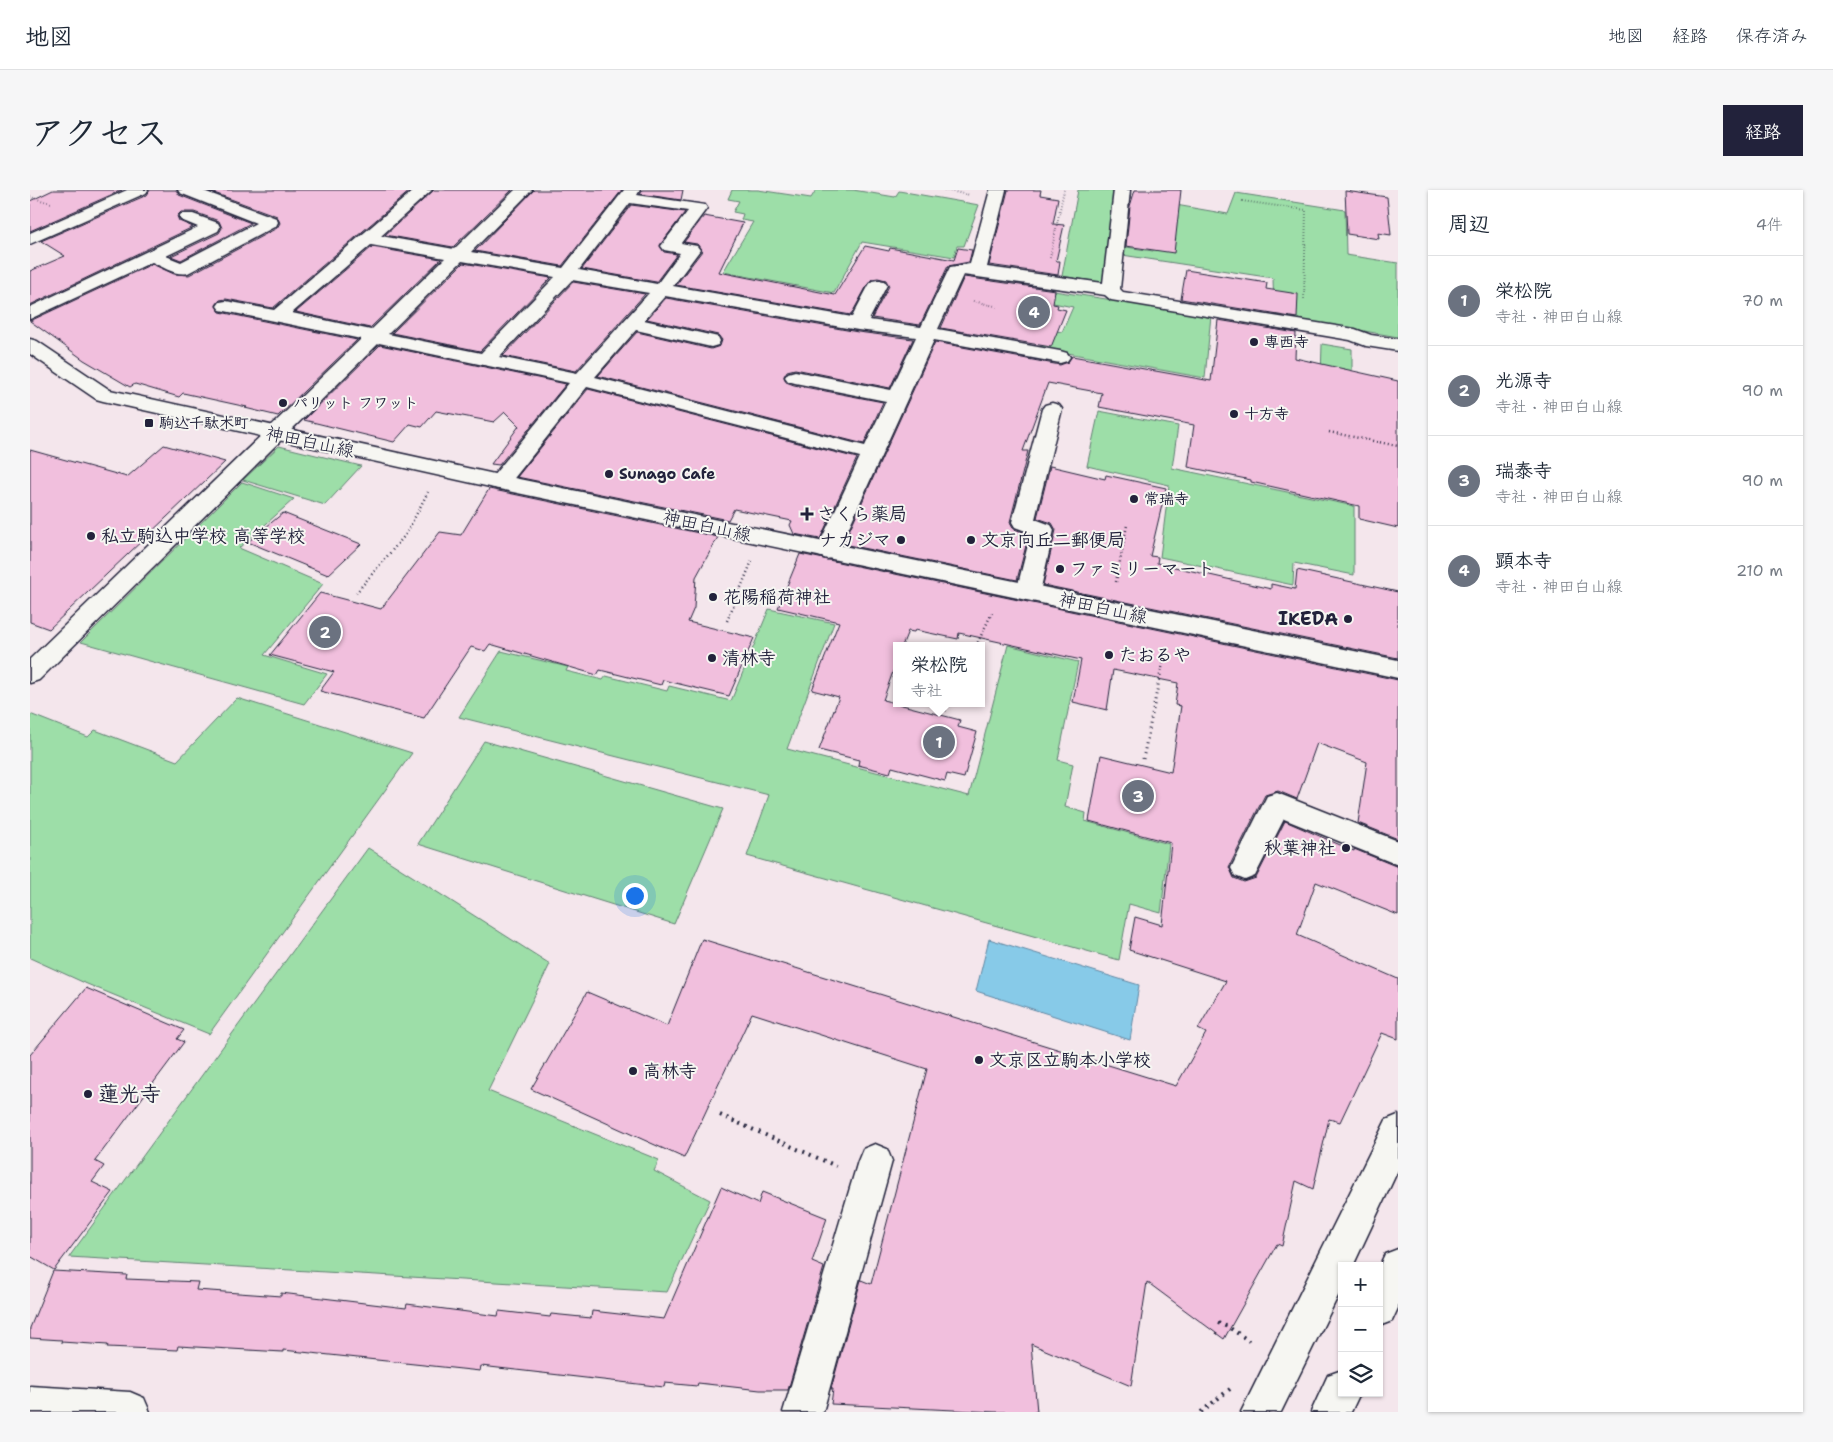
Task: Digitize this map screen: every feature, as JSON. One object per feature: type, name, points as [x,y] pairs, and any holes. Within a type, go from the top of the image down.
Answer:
[{"type":"street","points":[[30,240],[140,190]]},
{"type":"street","points":[[154,257],[182,269],[270,222],[186,190]]},
{"type":"street","points":[[278,316],[424,190]]},
{"type":"street","points":[[30,674],[272,434],[377,335],[524,190]]},
{"type":"street","points":[[977,270],[998,190]]},
{"type":"street","points":[[1111,290],[1122,190]]},
{"type":"street","points":[[486,360],[568,273],[629,194],[699,208],[670,246],[691,250],[661,290],[582,380],[499,482]]},
{"type":"street","points":[[30,314],[154,257],[212,227],[187,217]]},
{"type":"street","points":[[368,239],[1060,357]]},
{"type":"street","points":[[827,551],[956,271],[977,270],[1111,290],[1117,296],[1304,326],[1398,345]]},
{"type":"street","points":[[858,324],[878,284]]},
{"type":"street","points":[[226,306],[377,335],[582,380],[872,454]]},
{"type":"street","points":[[631,323],[712,340]]},
{"type":"street","name":"神田白山線","points":[[30,345],[103,395],[272,434],[1398,669]]},
{"type":"street","points":[[795,377],[898,397]]},
{"type":"street","points":[[1028,592],[1043,530],[1023,522],[1052,409]]},
{"type":"street","points":[[1245,868],[1277,804],[1398,853]]},
{"type":"street","points":[[1260,1412],[1398,1132]]},
{"type":"street","points":[[803,1412],[872,1171]]},
{"type":"street","points":[[1379,1307],[1398,1267]]},
{"type":"street","points":[[1331,1412],[1338,1397]]},
{"type":"street","points":[[30,1405],[107,1411]]},
{"type":"path","points":[[1046,280],[1064,190]]},
{"type":"path","points":[[1242,201],[1306,210],[1304,326]]},
{"type":"path","points":[[1328,432],[1398,446]]},
{"type":"path","points":[[356,593],[406,534],[427,494],[447,471]]},
{"type":"path","points":[[1110,609],[1127,525]]},
{"type":"path","points":[[727,621],[761,537]]},
{"type":"path","points":[[978,642],[1004,587]]},
{"type":"path","points":[[1143,759],[1172,622]]},
{"type":"path","points":[[945,711],[946,707]]},
{"type":"path","points":[[720,1115],[872,1171]]},
{"type":"path","points":[[1218,1323],[1230,1328],[1249,1341]]},
{"type":"path","points":[[1201,1412],[1231,1388]]},
{"type":"green space","points":[[732,190],[758,190],[811,198],[816,190],[853,190],[895,197],[899,191],[979,205],[964,246],[957,246],[954,257],[862,242],[834,293],[723,272],[753,222],[741,220],[743,214],[733,212],[739,201],[728,199]]},
{"type":"green space","points":[[1078,190],[1115,190],[1105,283],[1062,276]]},
{"type":"green space","points":[[1236,193],[1345,210],[1346,255],[1398,263],[1398,337],[1274,315],[1273,278],[1122,255],[1120,246],[1153,251],[1156,239],[1141,199],[1228,214]]},
{"type":"green space","points":[[962,277],[1211,315],[1205,378],[1040,348],[1047,329],[1062,332],[1073,307],[1009,294],[958,291]]},
{"type":"green space","points":[[1322,344],[1352,349],[1352,388],[1321,377]]},
{"type":"green space","points":[[1099,411],[1178,426],[1172,468],[1354,506],[1354,575],[1294,563],[1293,585],[1160,557],[1169,485],[1087,466]]},
{"type":"green space","points":[[279,446],[361,466],[325,505],[243,480]]},
{"type":"green space","points":[[242,482],[294,499],[239,548],[323,584],[264,655],[327,674],[304,704],[81,642]]},
{"type":"green space","points":[[769,609],[834,623],[787,749],[969,796],[1008,645],[1078,662],[1058,760],[1073,764],[1065,807],[1086,813],[1085,821],[1169,844],[1161,913],[1129,904],[1119,960],[747,856],[769,795],[459,717],[501,651],[568,667],[566,671],[603,680],[606,676],[667,691],[669,686],[731,701]]},
{"type":"green space","points":[[237,698],[412,753],[209,1034],[87,984],[30,958],[30,714],[88,737],[95,730],[177,761]]},
{"type":"green space","points":[[484,741],[723,809],[674,924],[418,844]]},
{"type":"green space","points":[[368,848],[550,964],[488,1091],[659,1160],[654,1171],[710,1200],[667,1292],[69,1257]]},
{"type":"water","points":[[989,939],[1139,985],[1130,1040],[976,991]]},
{"type":"building","points":[[53,190],[122,190],[30,231],[30,201]]},
{"type":"building","points":[[150,190],[176,190],[179,195],[251,223],[181,260],[171,256],[219,233],[222,228],[219,221],[194,212],[181,212],[177,216],[179,221],[193,227],[30,305],[30,271],[65,256],[41,241],[147,195]]},
{"type":"building","points":[[206,190],[411,190],[273,308],[226,299],[220,300],[216,305],[220,312],[357,340],[278,416],[183,393],[179,397],[135,384],[130,387],[84,360],[30,321],[152,264],[174,274],[189,275],[277,228],[280,223],[277,216]]},
{"type":"building","points":[[434,190],[512,190],[453,247],[385,235]]},
{"type":"building","points":[[534,190],[622,190],[562,266],[475,251]]},
{"type":"building","points":[[642,190],[683,190],[681,200],[640,194]]},
{"type":"building","points":[[1008,190],[1041,190],[1040,195],[1058,198],[1053,224],[1064,225],[1056,261],[1060,261],[1058,275],[989,265]]},
{"type":"building","points":[[1135,190],[1181,190],[1174,253],[1126,246],[1130,206]]},
{"type":"building","points":[[1345,191],[1387,197],[1391,235],[1378,233],[1379,239],[1347,234]]},
{"type":"building","points":[[631,205],[685,212],[660,245],[664,252],[677,254],[656,282],[582,269]]},
{"type":"building","points":[[704,216],[743,223],[719,272],[835,295],[865,246],[889,251],[890,248],[954,260],[958,248],[972,250],[969,262],[948,266],[920,325],[872,318],[889,286],[886,280],[878,278],[872,279],[868,284],[851,315],[676,285],[702,251],[697,244],[684,242]]},
{"type":"building","points":[[372,247],[441,259],[370,328],[296,312]]},
{"type":"building","points":[[463,263],[551,278],[480,351],[392,333]]},
{"type":"building","points":[[1186,270],[1267,283],[1266,289],[1298,294],[1297,318],[1181,299]]},
{"type":"building","points":[[964,277],[1055,290],[1053,304],[1058,305],[1057,308],[1066,310],[1051,347],[941,328]]},
{"type":"building","points":[[573,282],[645,294],[576,371],[503,356]]},
{"type":"building","points":[[666,298],[858,332],[913,339],[890,388],[795,369],[787,371],[784,376],[786,382],[794,385],[883,402],[864,444],[598,376],[637,332],[711,349],[720,346],[722,340],[718,335],[647,319]]},
{"type":"building","points":[[1218,320],[1296,333],[1295,358],[1398,381],[1398,528],[1359,519],[1359,506],[1188,467],[1194,425],[1099,407],[1102,393],[1048,383],[1023,451],[1028,451],[1010,522],[1014,529],[1029,534],[1017,580],[843,544],[935,342],[1060,365],[1068,362],[1072,356],[1211,381]]},
{"type":"building","points":[[380,345],[566,384],[499,465],[491,464],[519,426],[505,412],[494,422],[436,411],[422,427],[410,424],[394,442],[304,420]]},
{"type":"building","points":[[588,389],[857,458],[820,539],[794,534],[790,525],[792,521],[734,509],[728,520],[517,477]]},
{"type":"building","name":"私立駒込中学校 高等学校","points":[[164,445],[225,462],[49,629],[30,622],[30,450],[127,477]]},
{"type":"building","points":[[1050,466],[1105,479],[1106,475],[1166,488],[1150,556],[1158,557],[1157,563],[1271,589],[1271,584],[1295,589],[1297,570],[1398,592],[1398,658],[1043,585],[1056,530],[1052,523],[1037,518]]},
{"type":"building","points":[[489,489],[718,537],[696,577],[694,608],[688,622],[754,638],[729,696],[663,680],[661,685],[600,670],[597,675],[490,644],[485,651],[471,647],[424,718],[320,691],[334,672],[270,655],[320,593],[381,609],[440,532],[461,535]]},
{"type":"building","points":[[283,513],[361,544],[328,575],[248,542]]},
{"type":"building","points":[[800,554],[1398,680],[1398,839],[1358,823],[1367,762],[1317,743],[1297,799],[1278,791],[1265,795],[1229,867],[1234,878],[1244,882],[1256,878],[1285,821],[1354,851],[1354,849],[1398,867],[1398,915],[1316,882],[1297,935],[1398,979],[1398,1039],[1382,1033],[1340,1122],[1329,1119],[1313,1189],[1296,1181],[1282,1246],[1277,1244],[1224,1339],[1147,1282],[1131,1386],[1031,1344],[1037,1412],[995,1412],[831,1404],[833,1389],[831,1389],[861,1280],[871,1284],[927,1069],[752,1013],[684,1158],[531,1089],[587,992],[667,1026],[702,939],[1176,1086],[1206,1033],[1198,1029],[1226,981],[1129,950],[1135,917],[1162,925],[1171,843],[1089,821],[1101,755],[1171,772],[1181,706],[1175,705],[1178,683],[1113,670],[1107,710],[1073,702],[1081,660],[959,633],[958,639],[915,630],[914,632],[908,631],[904,642],[893,642],[893,672],[883,700],[893,703],[893,707],[910,707],[960,720],[958,727],[977,732],[964,778],[947,774],[945,781],[892,767],[890,773],[858,765],[859,760],[819,750],[839,697],[812,690],[839,622],[778,608]]},
{"type":"building","name":"蓮光寺","points":[[86,988],[184,1030],[177,1039],[184,1042],[95,1161],[104,1166],[92,1182],[113,1192],[54,1270],[30,1256],[30,1055]]},
{"type":"building","points":[[721,1187],[758,1204],[762,1192],[827,1218],[812,1262],[824,1267],[788,1390],[760,1390],[698,1383],[697,1386],[665,1383],[664,1387],[481,1366],[480,1371],[283,1350],[283,1352],[178,1346],[177,1350],[107,1347],[108,1345],[30,1338],[30,1328],[53,1271],[127,1275],[126,1279],[198,1282],[196,1290],[281,1296],[281,1293],[406,1308],[407,1304],[498,1316],[499,1311],[550,1317],[551,1314],[591,1318],[592,1311],[664,1319]]},
{"type":"place","name":"顕本寺","points":[[1034,312]]},
{"type":"place","name":"専西寺","points":[[1254,342]]},
{"type":"place","name":"パリット フワット","points":[[283,403]]},
{"type":"place","name":"十方寺","points":[[1234,414]]},
{"type":"place","name":"駒込千駄木町","points":[[149,423]]},
{"type":"place","name":"Sunago Cafe","points":[[609,474]]},
{"type":"place","name":"常瑞寺","points":[[1134,499]]},
{"type":"place","name":"さくら薬局","points":[[807,514]]},
{"type":"place","name":"私立駒込中学校 高等学校","points":[[91,536]]},
{"type":"place","name":"ナカジマ","points":[[901,540]]},
{"type":"place","name":"文京向丘二郵便局","points":[[971,540]]},
{"type":"place","name":"ファミリーマート","points":[[1060,569]]},
{"type":"place","name":"花陽稲荷神社","points":[[713,597]]},
{"type":"place","name":"IKEDA","points":[[1348,619]]},
{"type":"place","name":"光源寺","points":[[325,632]]},
{"type":"place","name":"たおるや","points":[[1109,655]]},
{"type":"place","name":"清林寺","points":[[712,658]]},
{"type":"place","name":"栄松院","points":[[939,742]]},
{"type":"place","name":"瑞泰寺","points":[[1138,796]]},
{"type":"place","name":"秋葉神社","points":[[1346,848]]},
{"type":"place","name":"文京区立駒本小学校","points":[[979,1060]]},
{"type":"place","name":"高林寺","points":[[633,1071]]},
{"type":"place","name":"蓮光寺","points":[[88,1094]]}]
